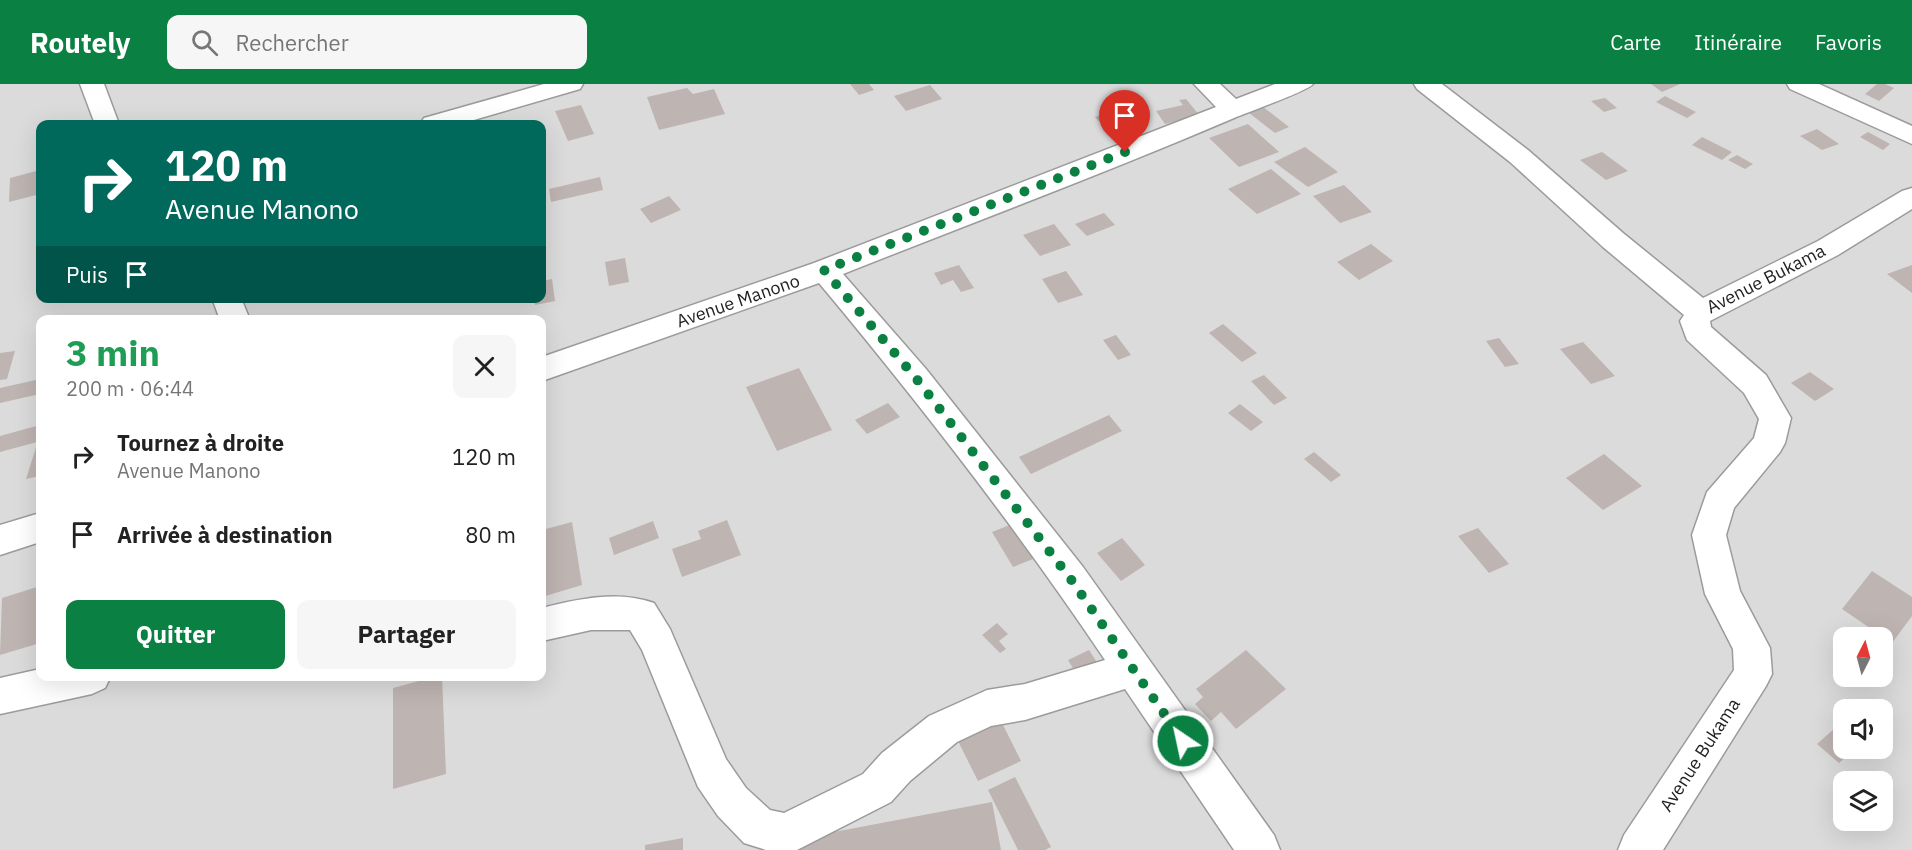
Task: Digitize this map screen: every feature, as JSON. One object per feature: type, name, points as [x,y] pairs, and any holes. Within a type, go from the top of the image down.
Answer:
[{"type":"street","points":[[92,84],[105,120]]},
{"type":"street","points":[[447,120],[571,84]]},
{"type":"street","points":[[1206,84],[1232,109]]},
{"type":"street","name":"Avenue Manono","points":[[546,368],[824,270],[1301,84]]},
{"type":"street","points":[[1426,84],[1519,156],[1613,240],[1700,312]]},
{"type":"street","points":[[1799,84],[1912,136]]},
{"type":"street","name":"Avenue Bukama","points":[[1639,850],[1753,675],[1751,648],[1723,594],[1709,535],[1719,502],[1769,443],[1775,418],[1755,384],[1698,332],[1695,321],[1700,312],[1828,248],[1912,197]]},
{"type":"street","points":[[824,270],[915,377],[1070,578],[1259,850]]},
{"type":"street","points":[[0,540],[36,529]]},
{"type":"street","points":[[546,623],[599,611],[620,611],[641,615],[657,641],[712,772],[732,802],[759,828],[786,834],[877,788],[896,767],[943,729],[987,708],[1025,702],[1133,669]]},
{"type":"street","points":[[0,696],[69,681]]},
{"type":"shaded area","points":[[0,84],[1912,84],[1912,850],[0,850]]},
{"type":"building","points":[[850,84],[869,84],[874,90],[859,95]]},
{"type":"building","points":[[1651,84],[1680,84],[1662,92]]},
{"type":"building","points":[[1877,84],[1885,84],[1894,88],[1879,101],[1865,94]]},
{"type":"building","points":[[930,85],[942,99],[906,111],[894,96]]},
{"type":"building","points":[[687,88],[693,94],[714,89],[725,114],[659,130],[647,97]]},
{"type":"building","points":[[1665,96],[1696,112],[1687,118],[1656,102]]},
{"type":"building","points":[[1605,98],[1617,108],[1604,112],[1591,101]]},
{"type":"building","points":[[1186,99],[1200,116],[1165,124],[1156,111],[1183,105],[1179,100]]},
{"type":"building","points":[[1258,103],[1289,127],[1275,133],[1244,109]]},
{"type":"building","points":[[581,105],[594,134],[568,141],[555,111]]},
{"type":"building","points":[[1127,106],[1146,125],[1113,136],[1095,117]]},
{"type":"building","points":[[1248,124],[1279,152],[1239,167],[1209,138]]},
{"type":"building","points":[[1817,129],[1839,144],[1822,150],[1800,136]]},
{"type":"building","points":[[1868,132],[1890,144],[1883,150],[1860,137]]},
{"type":"building","points":[[1702,137],[1732,152],[1722,160],[1692,145]]},
{"type":"building","points":[[1305,147],[1338,172],[1308,187],[1274,162]]},
{"type":"building","points":[[1602,152],[1628,171],[1606,180],[1580,160]]},
{"type":"building","points":[[1737,155],[1753,164],[1745,169],[1728,160]]},
{"type":"building","points":[[1271,169],[1301,194],[1257,214],[1228,189]]},
{"type":"building","points":[[36,171],[36,195],[9,202],[10,178]]},
{"type":"building","points":[[600,177],[603,190],[551,202],[549,189]]},
{"type":"building","points":[[1344,185],[1372,212],[1340,223],[1313,196]]},
{"type":"building","points":[[669,196],[681,210],[651,223],[640,209]]},
{"type":"building","points":[[1104,213],[1115,225],[1087,236],[1075,224]]},
{"type":"building","points":[[1054,224],[1071,245],[1040,256],[1023,235]]},
{"type":"building","points":[[1371,244],[1393,261],[1359,280],[1337,262]]},
{"type":"building","points":[[625,258],[629,282],[609,286],[605,262]]},
{"type":"building","points":[[959,265],[974,288],[961,292],[953,280],[941,285],[934,273]]},
{"type":"building","points":[[1912,265],[1912,293],[1887,274]]},
{"type":"building","points":[[1066,271],[1083,295],[1058,303],[1042,279]]},
{"type":"building","points":[[552,279],[555,301],[546,303],[546,280]]},
{"type":"building","points":[[1223,324],[1257,353],[1242,362],[1209,333]]},
{"type":"building","points":[[1116,335],[1131,355],[1118,360],[1103,340]]},
{"type":"building","points":[[1499,338],[1519,364],[1505,367],[1486,341]]},
{"type":"building","points":[[1583,342],[1615,376],[1591,384],[1560,349]]},
{"type":"building","points":[[15,351],[7,379],[0,380],[0,353]]},
{"type":"building","points":[[799,368],[832,430],[777,451],[746,387]]},
{"type":"building","points":[[1810,372],[1834,389],[1815,401],[1791,383]]},
{"type":"building","points":[[1264,375],[1287,398],[1274,405],[1251,381]]},
{"type":"building","points":[[36,380],[36,395],[0,403],[0,388]]},
{"type":"building","points":[[888,403],[900,417],[867,434],[855,420]]},
{"type":"building","points":[[1240,404],[1263,422],[1251,431],[1228,413]]},
{"type":"building","points":[[1109,415],[1122,431],[1031,474],[1019,457]]},
{"type":"building","points":[[36,426],[36,442],[0,452],[0,436]]},
{"type":"building","points":[[36,447],[36,477],[26,479]]},
{"type":"building","points":[[1314,452],[1341,475],[1331,482],[1304,459]]},
{"type":"building","points":[[1604,454],[1642,486],[1603,510],[1566,478]]},
{"type":"building","points":[[727,520],[741,555],[682,577],[672,549],[701,539],[698,531]]},
{"type":"building","points":[[653,521],[659,538],[614,555],[609,538]]},
{"type":"building","points":[[572,522],[582,585],[546,596],[546,529]]},
{"type":"building","points":[[1017,522],[1038,557],[1013,567],[992,532]]},
{"type":"building","points":[[1478,528],[1509,564],[1489,573],[1458,536]]},
{"type":"building","points":[[1122,538],[1145,565],[1121,581],[1097,553]]},
{"type":"building","points":[[1872,571],[1912,597],[1912,616],[1893,642],[1893,627],[1868,627],[1842,609]]},
{"type":"building","points":[[36,587],[36,644],[0,655],[2,598]]},
{"type":"building","points":[[997,623],[1008,634],[999,641],[1006,649],[1000,653],[982,635]]},
{"type":"building","points":[[1089,650],[1102,670],[1080,680],[1068,660]]},
{"type":"building","points":[[1246,650],[1286,689],[1236,729],[1221,712],[1211,721],[1195,704],[1203,697],[1196,689]]},
{"type":"building","points":[[419,681],[442,681],[446,774],[393,789],[393,688]]},
{"type":"building","points":[[996,711],[1021,761],[978,781],[953,731]]},
{"type":"building","points":[[1833,730],[1833,758],[1817,744]]},
{"type":"building","points":[[1015,777],[1051,847],[1045,850],[1018,850],[988,790]]},
{"type":"building","points":[[992,802],[1001,850],[776,850],[776,843]]},
{"type":"building","points":[[683,838],[683,850],[645,850],[645,845]]},
{"type":"route","points":[[1125,152],[824,270],[915,377],[1070,578],[1183,741]]}]
